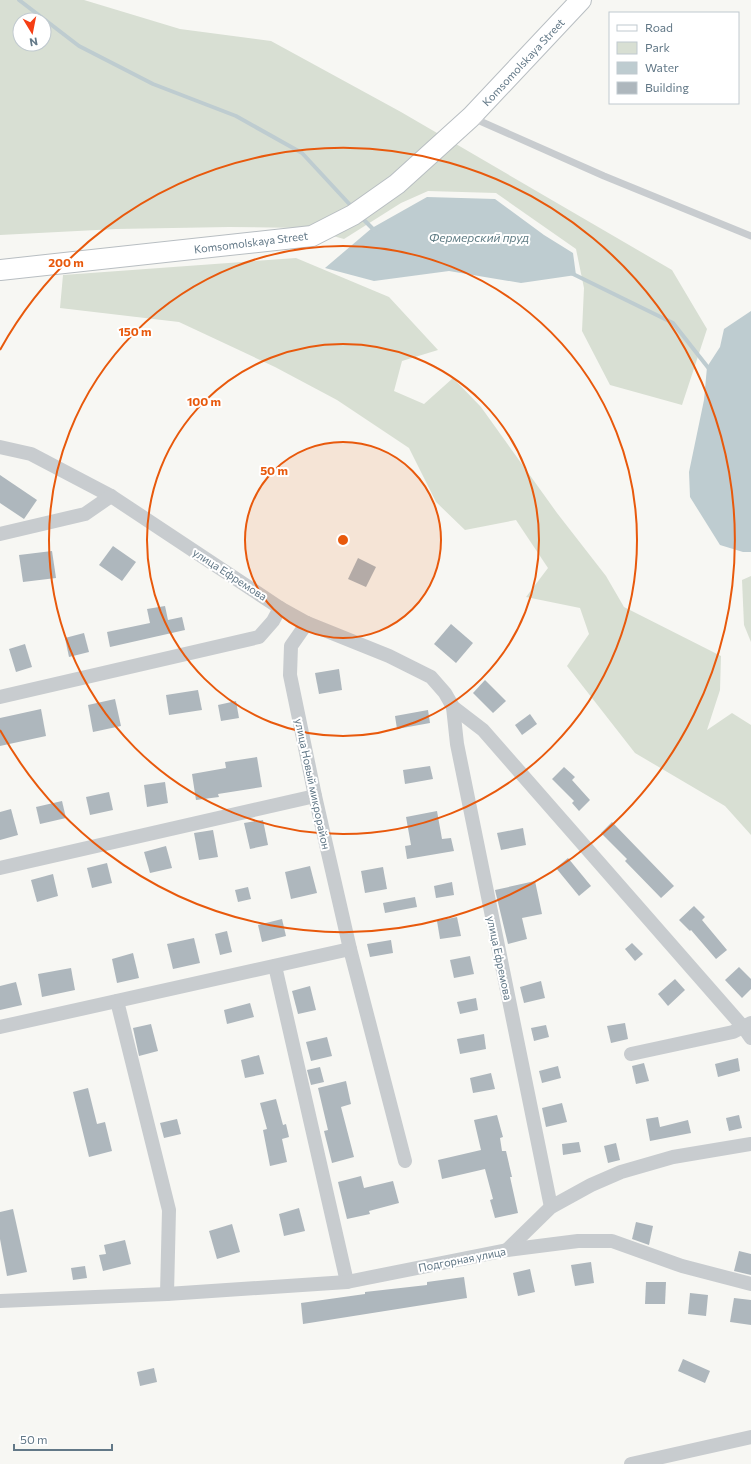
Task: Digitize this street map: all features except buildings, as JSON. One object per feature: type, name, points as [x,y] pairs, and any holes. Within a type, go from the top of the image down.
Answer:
[{"type":"street","name":"Komsomolskaya Street","points":[[0,270],[312,236],[353,215],[397,184],[471,117],[581,0]]},
{"type":"street","name":"улица Ефремова","points":[[0,447],[31,454],[111,496],[280,608],[307,623],[389,656],[431,677],[445,693],[453,707],[483,730],[749,1030]]},
{"type":"street","points":[[0,534],[85,514],[111,496]]},
{"type":"street","points":[[0,697],[260,637],[273,621],[280,608]]},
{"type":"street","name":"улица Новый микрорайон","points":[[307,623],[291,646],[290,676],[315,796],[350,949],[405,1161]]},
{"type":"street","name":"улица Ефремова","points":[[453,707],[456,744],[551,1207]]},
{"type":"street","points":[[0,868],[315,796]]},
{"type":"street","points":[[0,1027],[350,949]]},
{"type":"street","points":[[275,966],[348,1282]]},
{"type":"street","points":[[117,1001],[169,1210],[167,1294]]},
{"type":"street","points":[[630,1054],[733,1032],[749,1030]]},
{"type":"street","points":[[507,1250],[551,1207],[591,1185],[621,1172],[673,1157],[751,1144]]},
{"type":"street","name":"Подгорная улица","points":[[0,1299],[167,1294],[348,1282],[507,1250],[578,1242],[612,1241],[682,1266],[751,1284]]},
{"type":"street","points":[[630,1464],[751,1437]]},
{"type":"lane","points":[[471,117],[604,176],[751,236]]},
{"type":"green space","points":[[0,0],[84,0],[180,29],[271,41],[401,112],[672,270],[707,329],[682,405],[610,385],[582,331],[584,288],[576,249],[496,193],[428,191],[401,203],[344,239],[304,228],[229,227],[116,229],[0,235]]},
{"type":"green space","points":[[296,258],[389,297],[438,350],[402,361],[394,391],[424,404],[453,378],[481,407],[557,513],[606,576],[624,607],[721,656],[720,690],[707,730],[732,713],[751,725],[751,835],[725,806],[635,753],[567,666],[589,634],[580,608],[526,597],[548,568],[516,520],[465,530],[436,502],[409,448],[337,400],[275,367],[179,322],[60,308],[63,275]]},
{"type":"green space","points":[[751,576],[751,642],[744,625],[742,580]]},
{"type":"water","name":"Фермерский пруд","points":[[427,197],[495,199],[544,235],[573,253],[576,275],[521,283],[449,271],[374,281],[325,268],[372,228]]},
{"type":"water","points":[[751,311],[751,552],[743,552],[720,545],[690,497],[689,472],[704,400],[707,367],[720,347],[724,329]]},
{"type":"waterway","points":[[19,0],[79,46],[153,84],[236,116],[302,153],[353,208]]},
{"type":"waterway","points":[[360,216],[375,231]]},
{"type":"waterway","points":[[571,273],[673,323],[710,370]]}]
